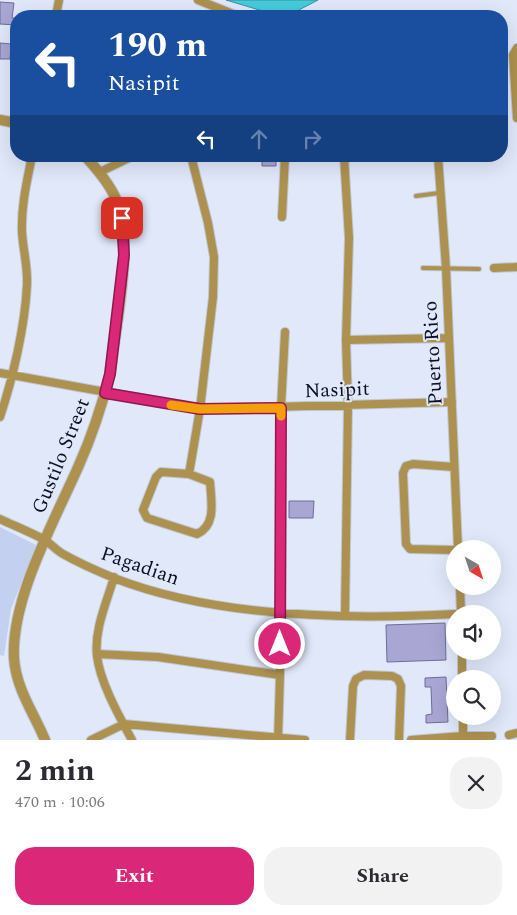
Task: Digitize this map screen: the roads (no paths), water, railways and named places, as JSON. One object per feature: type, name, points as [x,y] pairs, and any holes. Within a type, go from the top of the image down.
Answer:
[{"type":"street","points":[[198,0],[223,10]]},
{"type":"street","points":[[516,49],[513,55],[517,114]]},
{"type":"street","points":[[0,417],[26,300],[27,273],[22,234],[22,208],[31,162]]},
{"type":"street","name":"Gustilo Street","points":[[45,740],[19,684],[14,658],[18,608],[80,462],[105,393],[110,374],[119,298],[123,234],[122,218],[116,199],[100,172],[91,162]]},
{"type":"street","points":[[100,172],[121,162]]},
{"type":"street","points":[[189,474],[200,409],[213,297],[214,257],[208,223],[193,162]]},
{"type":"street","points":[[282,217],[285,162]]},
{"type":"street","points":[[344,162],[349,238],[346,340],[348,405],[345,616]]},
{"type":"street","name":"Puerto Rico","points":[[438,162],[446,268],[456,540]]},
{"type":"street","points":[[494,268],[517,266]]},
{"type":"street","points":[[278,738],[281,408],[285,332]]},
{"type":"street","points":[[346,340],[448,338]]},
{"type":"street","points":[[0,373],[105,393]]},
{"type":"street","name":"Nasipit","points":[[105,393],[200,409],[452,402]]},
{"type":"street","points":[[446,549],[410,549],[406,544],[403,473],[406,466],[413,464],[454,467]]},
{"type":"street","points":[[161,472],[189,474],[210,482],[210,523],[206,530],[197,534],[147,518],[143,510],[156,477],[161,472]]},
{"type":"street","name":"Pagadian","points":[[0,519],[46,541],[63,554],[114,577],[167,595],[199,602],[280,612],[345,616],[405,617],[446,615]]},
{"type":"street","points":[[114,577],[102,614],[97,654],[101,675],[132,740]]},
{"type":"street","points":[[97,654],[158,657],[280,675]]},
{"type":"street","points":[[350,740],[352,686],[356,679],[364,675],[392,676],[398,680],[401,686],[399,740]]},
{"type":"street","points":[[91,740],[124,724],[304,740]]},
{"type":"street","points":[[463,725],[463,738]]},
{"type":"street","points":[[411,740],[492,736]]},
{"type":"lane","points":[[416,196],[439,193]]},
{"type":"lane","points":[[423,268],[479,269]]},
{"type":"water","points":[[226,0],[318,0],[299,10],[259,10]]}]
